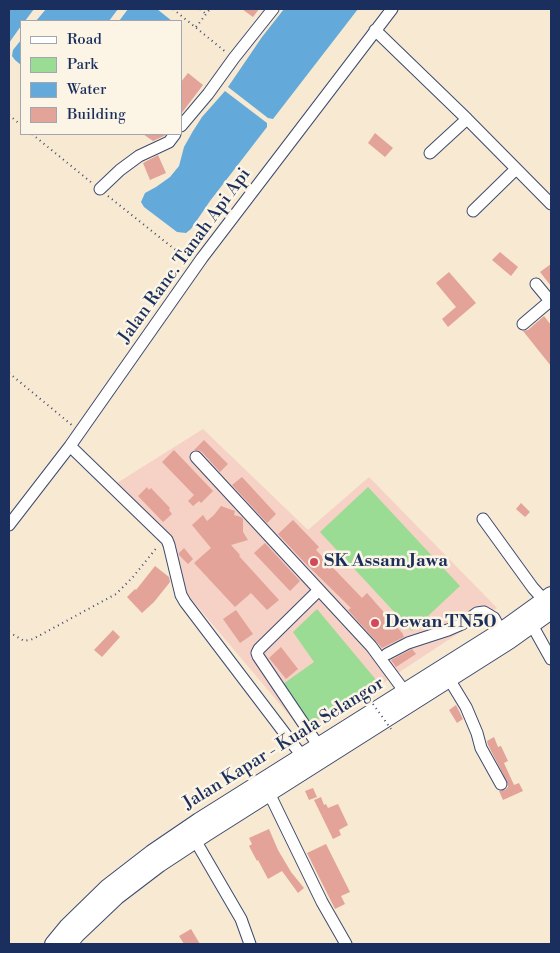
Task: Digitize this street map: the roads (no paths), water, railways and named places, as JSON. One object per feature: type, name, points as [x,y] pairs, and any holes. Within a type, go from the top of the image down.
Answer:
[{"type":"highway","name":"Jalan Kapar - Kuala Selangor","points":[[408,697],[449,679],[509,641],[532,625],[549,602]]},
{"type":"highway","name":"Jalan Kapar - Kuala Selangor","points":[[69,944],[117,896],[159,864],[269,793],[322,751],[408,697],[501,631],[549,602]]},
{"type":"highway","name":"Jalan Kapar - Kuala Selangor","points":[[53,944],[67,927],[108,887],[152,853],[302,756],[322,751]]},
{"type":"street","points":[[182,125],[273,9]]},
{"type":"street","name":"Jalan Ranc. Tanah Api Api","points":[[9,525],[70,446],[202,258],[392,9]]},
{"type":"street","points":[[375,30],[551,204]]},
{"type":"street","points":[[430,153],[466,119]]},
{"type":"street","points":[[100,190],[120,170],[139,156],[169,142],[174,135]]},
{"type":"street","points":[[473,211],[516,169]]},
{"type":"street","points":[[523,324],[551,302],[536,284]]},
{"type":"street","points":[[70,446],[164,537],[169,545],[184,602],[302,756]]},
{"type":"street","points":[[196,457],[371,646],[408,697]]},
{"type":"street","points":[[483,519],[533,588],[549,602]]},
{"type":"street","points":[[319,590],[257,653],[322,751]]},
{"type":"street","points":[[387,654],[408,642],[462,624],[477,613],[484,612],[494,618],[501,631]]},
{"type":"street","points":[[532,625],[551,658]]},
{"type":"street","points":[[449,679],[466,707],[481,748],[501,784]]},
{"type":"street","points":[[269,793],[322,902],[346,944]]},
{"type":"street","points":[[195,840],[241,919],[250,944]]},
{"type":"water","points":[[9,9],[34,9],[26,20],[20,20],[20,27],[9,43]]},
{"type":"water","points":[[46,9],[118,9],[110,20],[37,20]]},
{"type":"water","points":[[128,9],[157,9],[171,20],[120,20]]},
{"type":"water","points":[[284,9],[358,9],[273,119],[268,118],[228,87],[262,37]]},
{"type":"water","points":[[20,41],[20,64],[12,56],[13,50]]},
{"type":"water","points":[[225,91],[267,123],[267,127],[191,229],[186,233],[177,232],[144,207],[141,202],[145,193],[170,177],[179,166],[184,147],[193,131],[202,117]]},
{"type":"place","name":"SK Assam Jawa","points":[[314,562]]},
{"type":"place","name":"Dewan TN50","points":[[375,623]]}]
